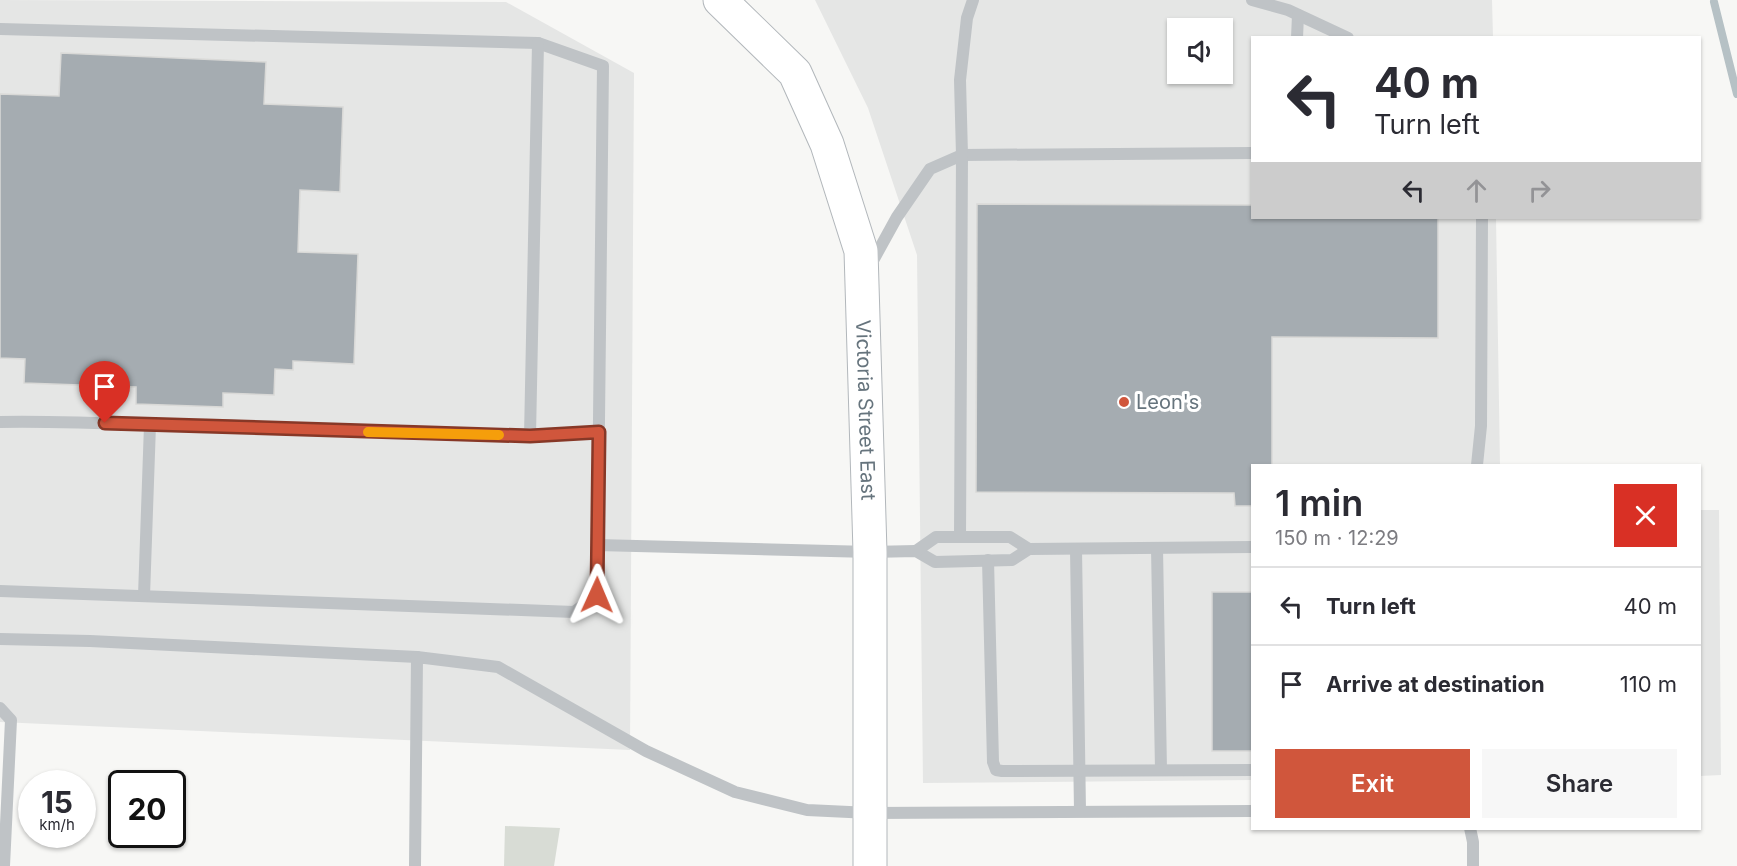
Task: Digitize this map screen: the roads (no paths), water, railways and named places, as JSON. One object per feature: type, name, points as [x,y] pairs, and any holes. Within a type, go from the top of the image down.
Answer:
[{"type":"main road","name":"Victoria Street East","points":[[720,0],[795,73],[827,144],[861,251],[870,552],[870,866]]},
{"type":"lane","points":[[960,537],[962,155],[960,80],[967,18],[973,0]]},
{"type":"lane","points":[[1252,0],[1298,15],[1344,36]]},
{"type":"lane","points":[[1297,36],[1298,15]]},
{"type":"lane","points":[[0,29],[538,43],[603,66],[597,595],[574,612],[0,591]]},
{"type":"lane","points":[[530,436],[538,43]]},
{"type":"lane","points":[[862,280],[897,217],[930,169],[962,155],[1251,153]]},
{"type":"lane","points":[[1477,464],[1481,426],[1482,219]]},
{"type":"lane","points":[[0,422],[83,421],[530,436],[599,432]]},
{"type":"lane","points":[[144,596],[150,425]]},
{"type":"lane","points":[[916,551],[936,537],[1010,537],[1029,549],[1251,547]]},
{"type":"lane","points":[[597,545],[870,552],[916,551],[935,562],[1012,560],[1029,549]]},
{"type":"lane","points":[[1157,548],[1161,770]]},
{"type":"lane","points":[[1076,549],[1080,811]]},
{"type":"lane","points":[[988,560],[993,762],[996,770],[1251,770]]},
{"type":"lane","points":[[0,639],[90,641],[417,657],[498,667],[646,751],[735,792],[807,810],[870,813],[1251,811]]},
{"type":"lane","points":[[415,866],[417,657]]},
{"type":"lane","points":[[0,708],[11,720],[4,866]]},
{"type":"lane","points":[[1470,830],[1473,866]]},
{"type":"waterway","points":[[1714,2],[1737,94]]},
{"type":"place","name":"Leon's","points":[[1124,402]]}]
